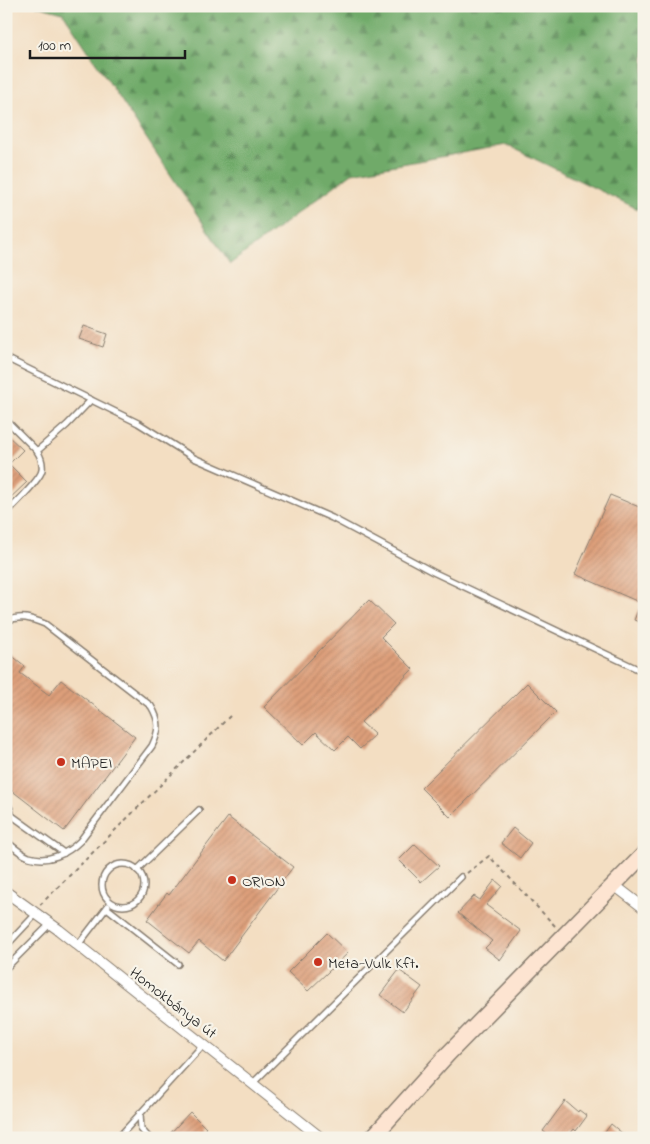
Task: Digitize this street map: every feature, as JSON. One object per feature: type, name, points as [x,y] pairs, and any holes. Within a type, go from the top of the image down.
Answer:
[{"type":"main road","points":[[372,1138],[448,1054],[644,854]]},
{"type":"street","points":[[614,885],[644,908]]},
{"type":"street","name":"Homokbánya út","points":[[6,892],[78,945],[322,1138]]},
{"type":"lane","points":[[6,358],[138,424],[194,458],[332,518],[433,572],[644,672]]},
{"type":"lane","points":[[37,451],[92,400]]},
{"type":"lane","points":[[6,420],[37,451],[41,457],[42,464],[41,476],[6,513]]},
{"type":"lane","points":[[6,621],[22,617],[44,624],[151,706],[156,714],[158,729],[157,737],[152,746],[80,841],[73,847],[64,853],[46,859],[29,856],[20,852],[6,841]]},
{"type":"lane","points":[[6,802],[10,807],[11,815],[6,824]]},
{"type":"lane","points":[[137,870],[199,810]]},
{"type":"lane","points":[[11,815],[64,853]]},
{"type":"lane","points":[[122,864],[129,865],[137,870],[143,878],[144,885],[143,891],[136,902],[124,906],[111,902],[106,898],[102,886],[103,879],[110,869],[122,864]]},
{"type":"lane","points":[[253,1083],[461,877]]},
{"type":"lane","points":[[78,945],[111,902]]},
{"type":"lane","points":[[107,908],[178,964]]},
{"type":"lane","points":[[6,946],[34,913]]},
{"type":"lane","points":[[6,968],[50,924]]},
{"type":"lane","points":[[118,1138],[204,1044]]},
{"type":"lane","points":[[140,1113],[141,1129],[149,1138]]},
{"type":"path","points":[[34,913],[232,714]]},
{"type":"path","points":[[461,877],[489,856],[565,935]]},
{"type":"green space","points":[[37,6],[644,6],[644,212],[506,145],[352,173],[230,264],[63,13]]},
{"type":"building","points":[[84,326],[107,334],[103,347],[79,339]]},
{"type":"building","points":[[6,434],[23,450],[9,464],[27,482],[6,502]]},
{"type":"building","points":[[610,495],[644,509],[644,624],[634,620],[641,603],[575,574]]},
{"type":"building","points":[[369,600],[394,624],[381,637],[413,669],[361,722],[375,735],[360,749],[348,737],[335,750],[316,732],[303,745],[264,707]]},
{"type":"building","name":"MAPEI","points":[[6,651],[25,666],[20,673],[49,695],[61,680],[135,737],[64,831],[6,786]]},
{"type":"building","points":[[527,683],[556,712],[450,817],[421,788]]},
{"type":"building","name":"ORION","points":[[228,817],[293,867],[223,961],[199,941],[189,953],[147,920],[167,893],[169,895]]},
{"type":"building","points":[[513,828],[531,843],[520,858],[501,843]]},
{"type":"building","points":[[415,844],[439,866],[421,882],[399,860]]},
{"type":"building","points":[[495,880],[502,886],[486,905],[521,931],[500,960],[485,948],[492,941],[458,913],[474,896],[480,900]]},
{"type":"building","name":"Meta-Vulk Kft.","points":[[327,933],[348,953],[308,991],[288,972]]},
{"type":"building","points":[[399,970],[422,987],[403,1012],[380,995]]},
{"type":"building","points":[[565,1101],[578,1112],[579,1110],[587,1116],[576,1131],[574,1129],[567,1138],[552,1138],[543,1131]]},
{"type":"building","points":[[190,1112],[213,1138],[166,1138]]},
{"type":"building","points":[[611,1124],[628,1138],[601,1138]]},
{"type":"place","name":"MAPEI","points":[[61,762]]},
{"type":"place","name":"ORION","points":[[232,880]]},
{"type":"place","name":"Meta-Vulk Kft.","points":[[318,962]]}]
